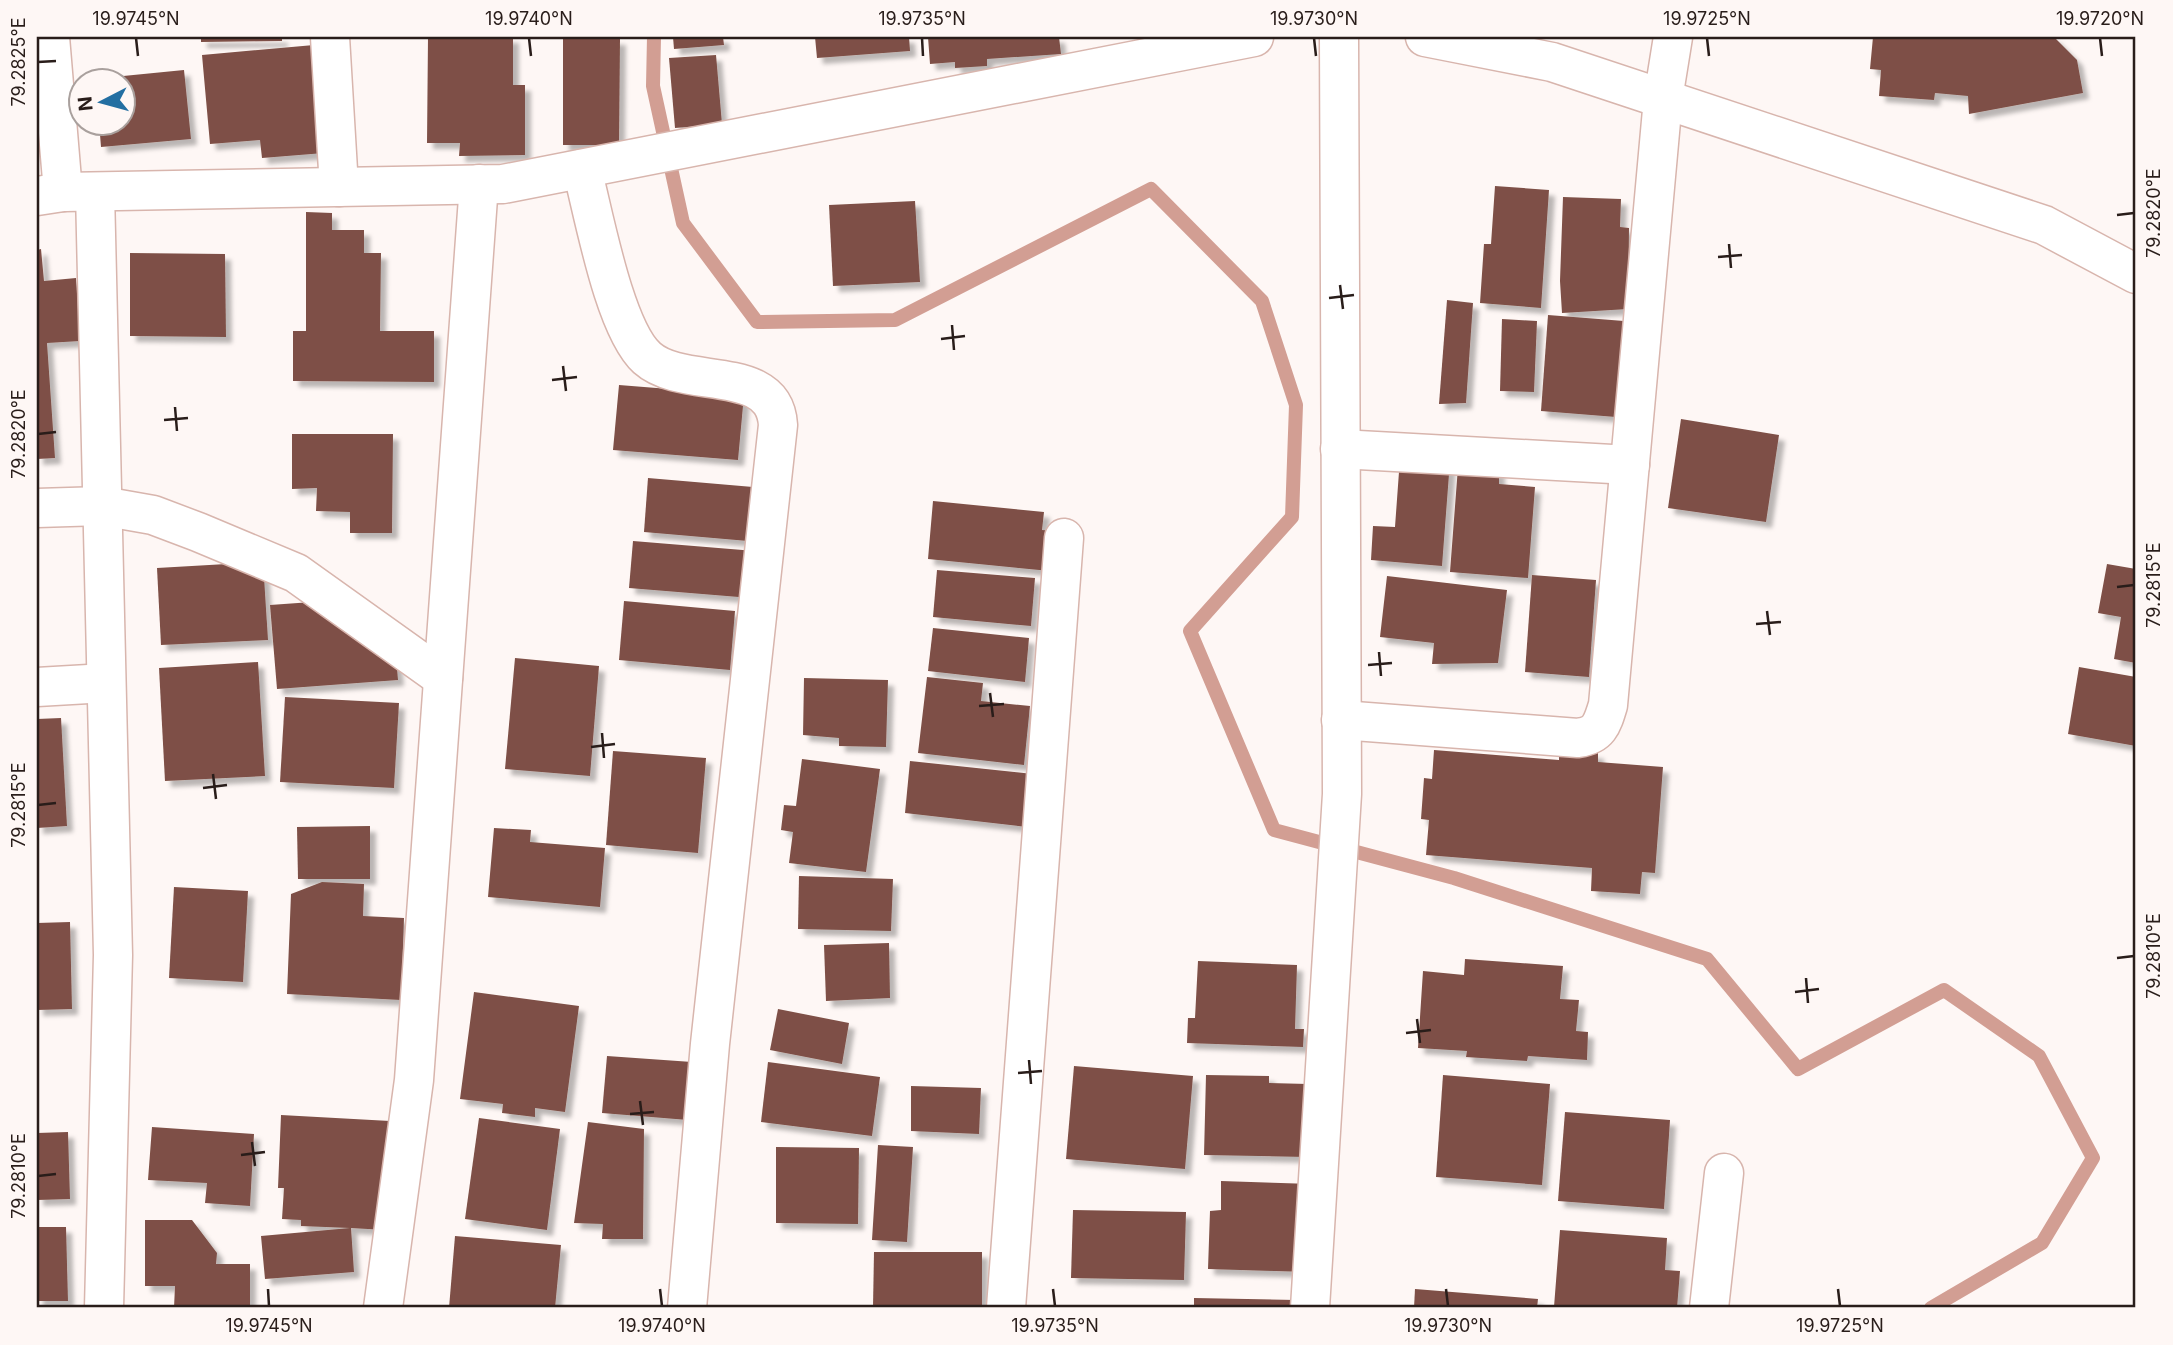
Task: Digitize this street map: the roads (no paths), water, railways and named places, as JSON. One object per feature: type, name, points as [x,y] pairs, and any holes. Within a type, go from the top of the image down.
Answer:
[{"type":"street","points":[[50,37],[65,193],[102,506],[113,955],[104,1308]]},
{"type":"street","points":[[330,37],[339,187]]},
{"type":"street","points":[[65,193],[503,184],[1254,37]]},
{"type":"street","points":[[1310,1308],[1342,794],[1339,37]]},
{"type":"street","points":[[1425,37],[1552,62],[2044,225],[2136,274]]},
{"type":"street","points":[[1341,720],[1578,738],[1592,736],[1601,728],[1608,705],[1663,99],[1673,37]]},
{"type":"street","points":[[582,169],[621,314],[634,342],[648,359],[664,369],[760,390],[777,408],[776,439],[710,1044],[687,1308]]},
{"type":"street","points":[[383,1308],[414,1080],[479,184]]},
{"type":"street","points":[[1340,449],[1630,465]]},
{"type":"street","points":[[37,508],[102,506],[153,515],[296,573],[443,678]]},
{"type":"street","points":[[1006,1308],[1064,538]]},
{"type":"street","points":[[37,687],[106,684]]},
{"type":"street","points":[[1709,1308],[1724,1173]]},
{"type":"waterway","points":[[654,37],[653,86],[683,223],[757,322],[895,320],[1151,189],[1262,301],[1296,405],[1292,517],[1190,631],[1274,830],[1454,878],[1707,959],[1798,1069],[1944,990],[2039,1056],[2093,1158],[2042,1243],[1931,1308]]}]
